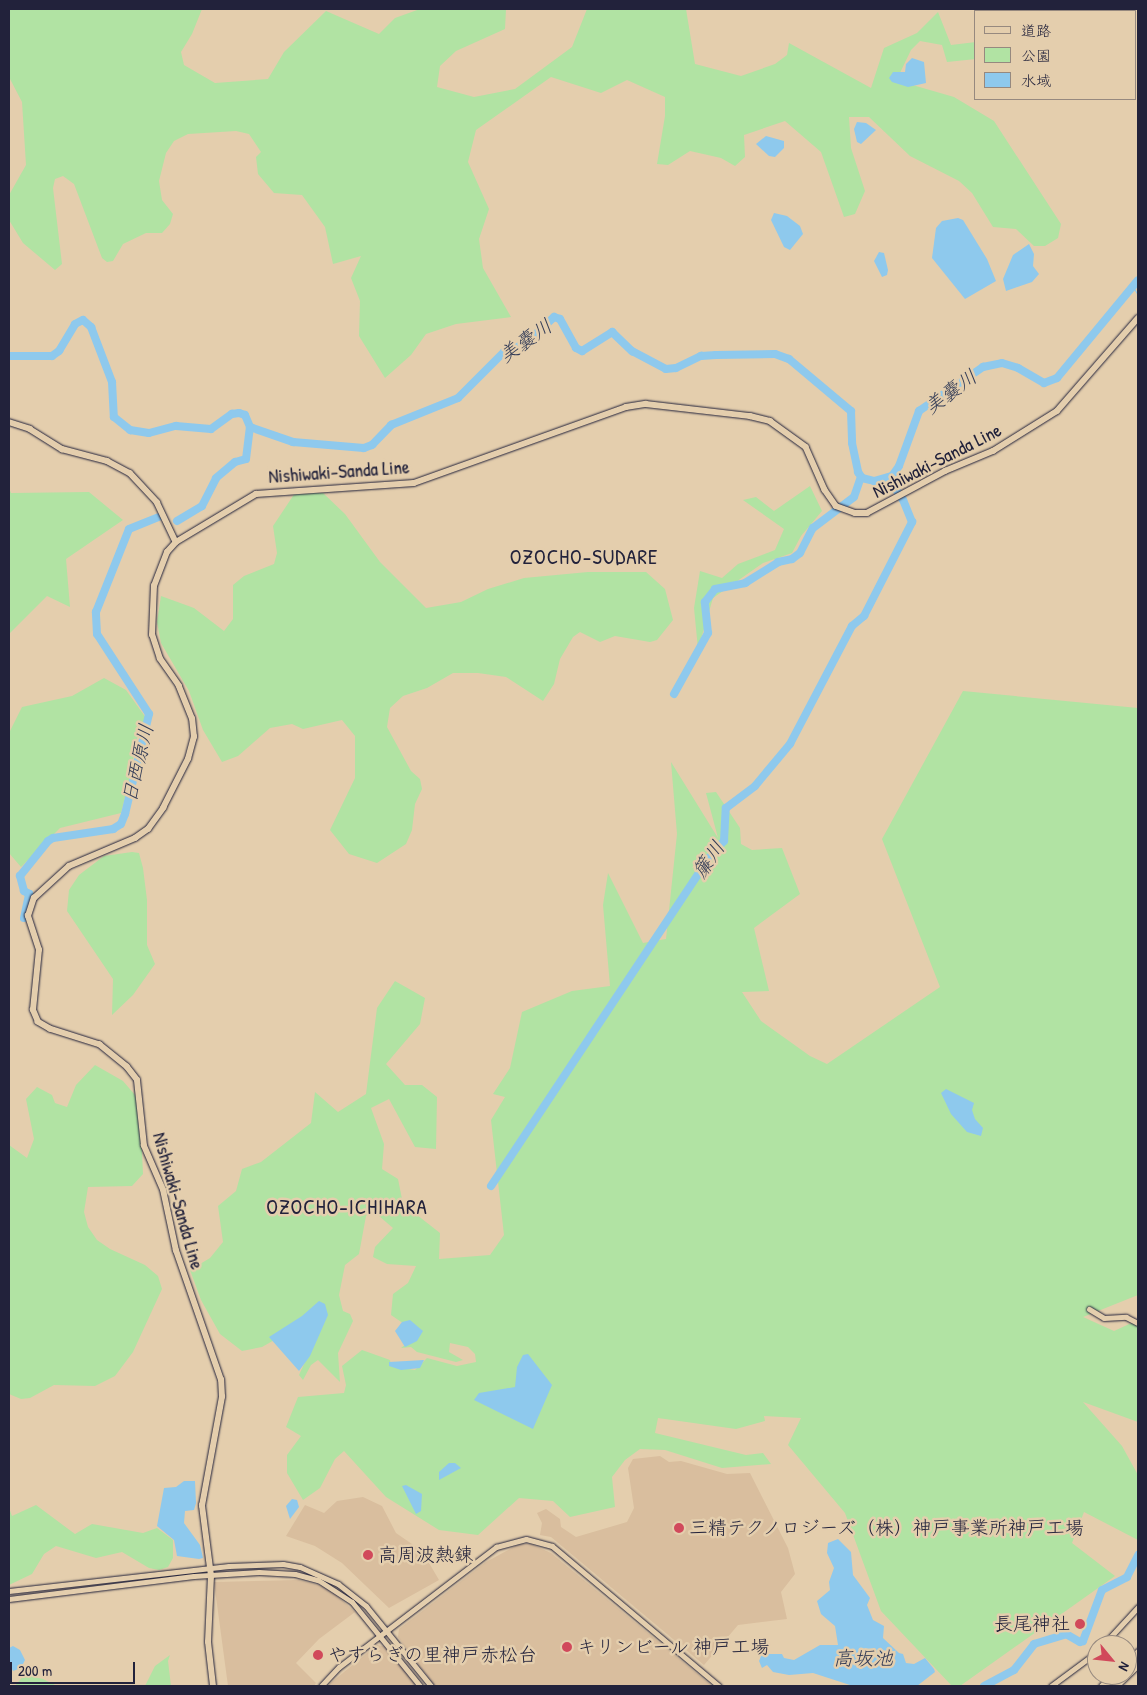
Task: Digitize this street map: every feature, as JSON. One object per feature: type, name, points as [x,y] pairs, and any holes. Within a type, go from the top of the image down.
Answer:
[{"type":"highway","points":[[1115,1686],[1138,1664]]},
{"type":"main road","name":"Nishiwaki-Sanda Line","points":[[212,1686],[208,1642],[211,1576],[202,1519],[202,1492],[222,1397],[221,1380],[176,1251],[163,1190],[144,1146],[139,1087],[131,1070],[100,1044],[50,1029],[38,1022],[33,1010],[39,950],[28,916],[34,898],[69,866],[135,838],[148,829],[163,808],[188,759],[194,737],[192,718],[179,686],[160,659],[152,634],[156,579],[162,560],[176,542],[256,494],[414,483],[626,407],[646,404],[750,416],[770,421],[806,447],[825,490],[836,506],[855,513],[867,513],[945,471],[993,451],[1057,410],[1138,318]]},
{"type":"main road","points":[[9,422],[30,429],[62,449],[108,461],[130,472],[157,502],[176,542]]},
{"type":"street","points":[[1089,1309],[1104,1318],[1126,1317],[1138,1323]]},
{"type":"street","points":[[321,1686],[381,1634],[496,1547],[517,1540],[535,1540],[552,1546],[719,1686]]},
{"type":"street","points":[[9,1591],[210,1568],[283,1564],[307,1570],[353,1594],[387,1630],[431,1686]]},
{"type":"street","points":[[9,1599],[211,1576],[277,1572],[318,1580],[352,1602],[381,1634],[420,1686]]},
{"type":"street","points":[[1112,1635],[1138,1607]]},
{"type":"street","points":[[1051,1686],[1087,1659]]},
{"type":"shaded area","points":[[660,1456],[669,1462],[681,1461],[727,1474],[750,1473],[788,1548],[795,1574],[781,1592],[787,1619],[738,1625],[704,1665],[551,1537],[540,1535],[542,1523],[537,1513],[546,1509],[560,1519],[561,1527],[576,1537],[627,1522],[634,1508],[628,1468],[633,1459]]},
{"type":"shaded area","points":[[363,1497],[382,1506],[396,1533],[422,1551],[439,1580],[389,1608],[342,1563],[315,1546],[286,1536],[305,1505],[324,1513],[337,1501]]},
{"type":"shaded area","name":"キリンビール 神戸工場","points":[[519,1544],[531,1544],[551,1553],[712,1686],[435,1686],[398,1637],[399,1629],[486,1562]]},
{"type":"shaded area","points":[[299,1580],[327,1587],[355,1612],[319,1639],[296,1663],[316,1683],[314,1686],[228,1686],[214,1582]]},
{"type":"shaded area","points":[[377,1645],[387,1647],[416,1686],[327,1686]]},
{"type":"green space","points":[[9,9],[202,9],[192,34],[181,52],[184,65],[215,83],[268,79],[284,52],[326,11],[379,34],[395,18],[420,9],[506,9],[505,29],[456,51],[440,66],[437,87],[474,97],[515,89],[572,47],[587,9],[686,9],[695,64],[741,76],[775,64],[787,55],[789,43],[871,88],[884,48],[917,33],[938,12],[951,45],[974,42],[974,59],[947,62],[942,45],[920,41],[911,50],[899,75],[909,84],[954,97],[994,121],[1061,224],[1058,238],[1045,246],[1034,246],[1016,229],[993,227],[972,193],[959,181],[910,156],[869,117],[849,117],[851,148],[865,191],[855,214],[844,217],[821,152],[785,121],[744,135],[745,157],[735,166],[721,158],[690,151],[668,165],[657,164],[665,116],[665,97],[627,80],[601,93],[551,77],[476,130],[468,162],[489,209],[479,239],[483,268],[511,317],[456,324],[426,334],[411,355],[385,378],[359,336],[360,301],[351,278],[361,256],[333,264],[325,227],[302,195],[274,193],[258,174],[256,157],[261,152],[249,134],[236,131],[188,134],[174,141],[166,153],[159,181],[162,200],[173,214],[170,224],[162,233],[146,233],[123,244],[113,261],[107,262],[102,258],[74,184],[63,176],[55,179],[53,188],[62,264],[55,270],[23,243],[9,220],[9,195],[26,165],[22,102],[9,77]]},
{"type":"green space","points":[[1024,9],[1116,9],[1114,10]]},
{"type":"green space","points":[[810,486],[822,511],[801,536],[792,553],[763,563],[713,598],[698,649],[694,608],[700,571],[722,578],[738,564],[775,550],[784,529],[743,500],[756,497],[774,511]]},
{"type":"green space","points":[[9,488],[11,493],[89,492],[123,520],[66,559],[70,607],[47,596],[9,634]]},
{"type":"green space","points":[[295,493],[323,493],[345,514],[380,562],[426,608],[461,602],[488,589],[524,578],[588,572],[646,572],[665,589],[673,620],[657,640],[650,642],[615,636],[600,642],[580,632],[573,637],[560,659],[554,684],[543,701],[506,677],[478,673],[453,673],[427,688],[403,696],[390,708],[387,727],[411,771],[420,779],[422,789],[415,804],[412,830],[406,844],[377,863],[349,854],[330,830],[355,778],[355,736],[342,720],[303,729],[292,724],[270,728],[238,756],[222,762],[203,730],[189,691],[161,643],[157,622],[161,596],[194,608],[224,631],[233,619],[233,585],[244,576],[274,564],[277,553],[273,526]]},
{"type":"green space","points":[[104,678],[126,690],[146,718],[135,743],[132,769],[121,813],[60,828],[21,867],[9,853],[9,733],[22,707],[72,696]]},
{"type":"green space","points":[[963,691],[1138,708],[1138,1295],[1083,1317],[1114,1331],[1138,1320],[1138,1422],[1083,1402],[1122,1446],[1138,1475],[1138,1540],[1084,1512],[1072,1543],[1115,1576],[960,1686],[952,1686],[881,1611],[845,1513],[788,1445],[801,1418],[764,1416],[765,1421],[736,1429],[658,1418],[655,1433],[746,1455],[763,1453],[771,1464],[722,1468],[665,1450],[640,1449],[625,1460],[612,1477],[615,1507],[570,1517],[553,1501],[519,1498],[478,1535],[439,1530],[386,1497],[344,1451],[335,1459],[320,1488],[303,1500],[287,1473],[287,1455],[301,1436],[286,1427],[298,1397],[344,1393],[346,1385],[342,1366],[362,1350],[390,1360],[391,1366],[415,1370],[427,1358],[457,1366],[476,1362],[475,1354],[468,1347],[450,1343],[449,1352],[463,1360],[456,1362],[417,1352],[411,1347],[401,1348],[419,1334],[391,1315],[393,1294],[408,1283],[416,1266],[387,1264],[373,1257],[375,1247],[393,1228],[373,1211],[366,1216],[359,1254],[345,1265],[339,1295],[343,1311],[350,1314],[353,1321],[338,1353],[340,1382],[318,1360],[311,1365],[303,1380],[299,1375],[323,1323],[292,1330],[262,1347],[242,1351],[220,1334],[201,1300],[190,1270],[210,1258],[223,1242],[218,1206],[236,1191],[242,1169],[261,1162],[311,1123],[315,1092],[338,1112],[366,1094],[377,1008],[395,981],[425,998],[420,1024],[386,1064],[405,1085],[422,1085],[437,1097],[436,1149],[415,1147],[389,1099],[371,1108],[384,1144],[382,1169],[398,1179],[403,1204],[440,1233],[439,1259],[490,1255],[504,1235],[491,1120],[505,1097],[493,1094],[510,1068],[522,1012],[572,991],[610,986],[603,905],[608,873],[643,943],[666,939],[677,834],[671,762],[718,838],[706,793],[716,792],[740,828],[741,844],[752,850],[782,848],[800,894],[754,928],[769,991],[742,992],[761,1021],[810,1056],[827,1064],[940,987],[882,839]]},
{"type":"green space","points":[[132,852],[139,853],[143,868],[147,900],[147,945],[155,964],[133,995],[112,1015],[113,979],[67,911],[69,890],[79,875],[104,856]]},
{"type":"green space","points":[[95,1065],[123,1081],[135,1095],[140,1109],[143,1174],[132,1186],[88,1187],[84,1212],[88,1227],[97,1240],[110,1249],[145,1265],[158,1276],[162,1289],[133,1352],[115,1376],[95,1386],[54,1385],[30,1398],[21,1399],[9,1394],[9,1145],[27,1158],[34,1139],[26,1099],[37,1087],[52,1095],[55,1103],[67,1107],[76,1085]]},
{"type":"green space","points":[[36,1505],[75,1534],[92,1524],[143,1533],[157,1528],[173,1540],[173,1558],[168,1567],[159,1570],[149,1568],[122,1552],[96,1558],[56,1546],[44,1554],[32,1574],[9,1585],[9,1508],[12,1516]]},
{"type":"green space","points":[[170,1655],[168,1661],[171,1686],[145,1686],[155,1666]]},
{"type":"green space","points":[[24,1675],[43,1679],[57,1686],[15,1686]]},
{"type":"water","points":[[912,58],[924,62],[926,83],[908,87],[892,82],[889,78],[893,72],[905,72],[906,64]]},
{"type":"water","points":[[857,122],[866,123],[876,130],[861,144],[857,142],[854,129]]},
{"type":"water","points":[[766,136],[784,141],[784,148],[775,157],[769,156],[756,144]]},
{"type":"water","points":[[774,213],[787,216],[800,226],[803,234],[790,250],[784,247],[771,220]]},
{"type":"water","points":[[958,218],[963,220],[987,259],[996,281],[965,299],[932,258],[936,228],[942,221]]},
{"type":"water","points":[[1029,244],[1034,254],[1033,266],[1039,274],[1032,282],[1006,291],[1003,279],[1013,255]]},
{"type":"water","points":[[879,252],[884,253],[888,270],[887,275],[882,277],[874,261]]},
{"type":"water","points":[[946,1089],[974,1103],[972,1110],[975,1119],[983,1128],[981,1136],[967,1132],[951,1114],[941,1093]]},
{"type":"water","points":[[319,1301],[325,1304],[328,1315],[310,1356],[299,1371],[269,1337],[302,1316]]},
{"type":"water","points":[[410,1320],[423,1331],[417,1341],[405,1347],[395,1331],[402,1322]]},
{"type":"water","points":[[528,1354],[552,1385],[533,1429],[474,1400],[479,1393],[515,1387],[517,1367],[523,1355]]},
{"type":"water","points":[[424,1360],[420,1368],[401,1370],[389,1366],[389,1362]]},
{"type":"water","points":[[449,1463],[455,1463],[461,1468],[439,1480],[439,1472]]},
{"type":"water","points":[[184,1481],[195,1481],[196,1503],[194,1510],[185,1511],[184,1523],[200,1545],[203,1558],[199,1559],[177,1556],[174,1540],[157,1526],[164,1488],[176,1487]]},
{"type":"water","points":[[406,1485],[422,1494],[421,1511],[416,1514],[402,1486]]},
{"type":"water","points":[[292,1499],[297,1500],[299,1507],[290,1519],[286,1506]]},
{"type":"water","name":"高坂池","points":[[838,1539],[851,1552],[853,1575],[870,1598],[867,1605],[873,1620],[884,1626],[883,1638],[899,1653],[903,1654],[906,1663],[914,1664],[925,1658],[934,1669],[935,1672],[917,1686],[853,1686],[813,1673],[789,1675],[773,1672],[767,1665],[762,1668],[759,1661],[762,1654],[782,1654],[784,1658],[794,1660],[820,1645],[838,1645],[835,1626],[821,1614],[817,1601],[830,1590],[829,1582],[834,1568],[827,1553],[828,1543]]},
{"type":"water","points":[[13,1646],[20,1650],[25,1660],[21,1668],[13,1671],[9,1663],[9,1648]]},
{"type":"waterway","name":"美嚢川","points":[[9,356],[52,356],[59,351],[75,324],[83,320],[91,327],[112,382],[114,417],[130,430],[149,433],[176,426],[211,429],[232,414],[239,413],[245,415],[250,427],[293,442],[364,448],[372,445],[391,425],[458,398],[504,352],[525,344],[554,317],[560,319],[576,348],[582,351],[612,332],[632,351],[666,369],[676,368],[701,356],[775,354],[789,359],[851,411],[852,443],[858,472],[862,478],[874,481],[892,476],[899,466],[919,411],[983,367],[1002,363],[1018,368],[1044,383],[1057,378],[1138,280]]},
{"type":"waterway","points":[[1133,287],[1138,295]]},
{"type":"waterway","name":"日西原川","points":[[177,521],[202,506],[216,478],[235,462],[246,459],[250,427]]},
{"type":"waterway","points":[[674,694],[708,633],[705,602],[715,589],[745,583],[778,562],[792,559],[800,553],[813,528],[854,497],[861,477]]},
{"type":"waterway","name":"簾川","points":[[491,1186],[709,858],[724,841],[726,808],[755,786],[790,744],[852,626],[864,616],[912,522],[903,500],[888,478]]},
{"type":"waterway","name":"日西原川","points":[[24,918],[29,894],[24,891],[20,876],[48,841],[53,838],[113,829],[121,824],[125,814],[149,714],[97,634],[96,612],[129,529],[158,517]]},
{"type":"waterway","points":[[984,1686],[1014,1670],[1034,1644],[1066,1634],[1080,1642],[1083,1641],[1102,1590],[1127,1577],[1138,1555]]},
{"type":"place","name":"三精テクノロジーズ（株）神戸事業所神戸工場","points":[[679,1528]]},
{"type":"place","name":"高周波熱錬","points":[[368,1555]]},
{"type":"place","name":"長尾神社","points":[[1080,1624]]},
{"type":"place","name":"キリンビール 神戸工場","points":[[567,1647]]},
{"type":"place","name":"やすらぎの里神戸赤松台","points":[[318,1655]]},
{"type":"district","name":"OZOCHO-SUDARE","points":[[584,557]]},
{"type":"district","name":"OZOCHO-ICHIHARA","points":[[347,1207]]}]
